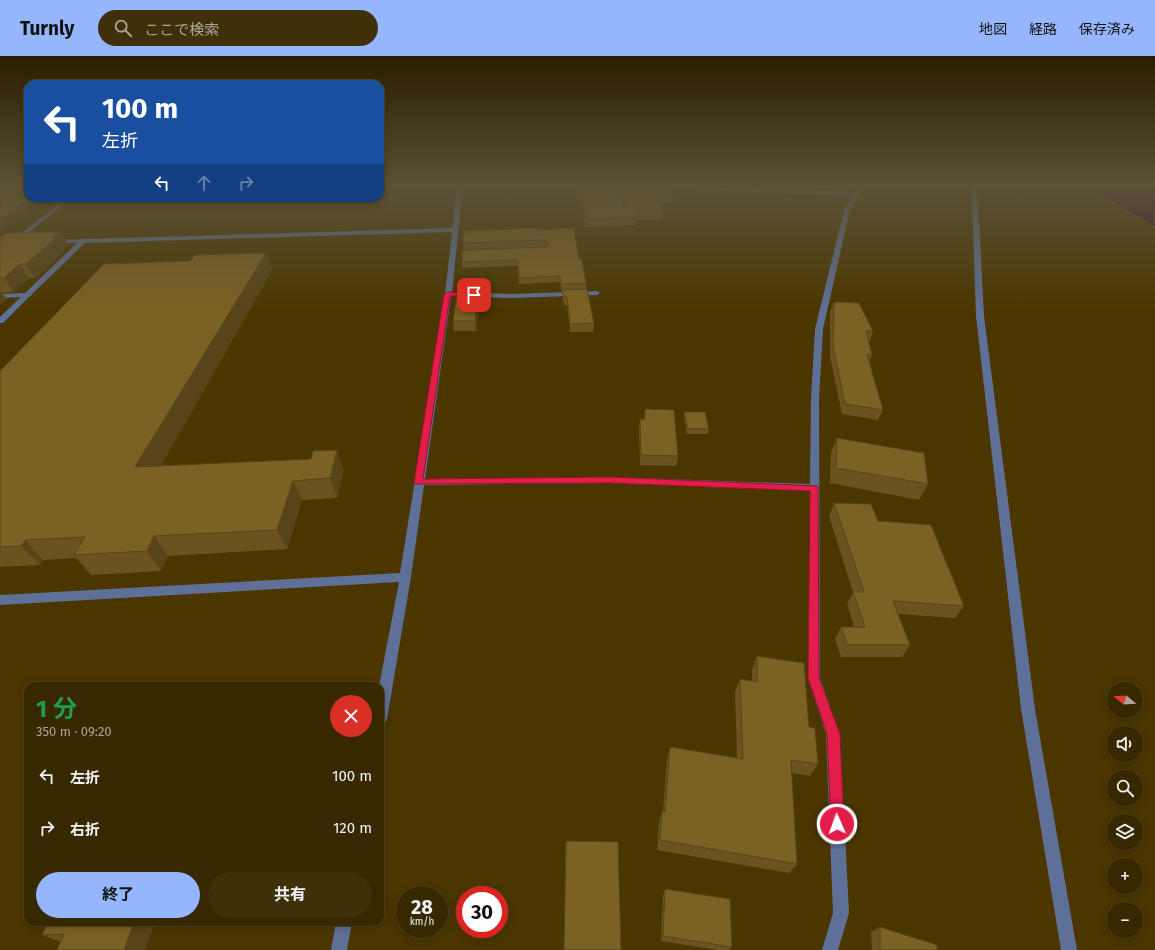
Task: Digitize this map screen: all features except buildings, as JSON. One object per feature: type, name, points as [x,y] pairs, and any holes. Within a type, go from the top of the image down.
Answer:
[{"type":"street","points":[[0,253],[32,228]]},
{"type":"street","points":[[830,950],[841,913],[834,734],[814,678],[815,399],[819,329],[844,228]]},
{"type":"street","points":[[976,228],[980,316],[1025,685],[1069,950]]},
{"type":"street","points":[[44,242],[455,230],[457,253],[448,294],[418,482],[405,577],[384,696]]},
{"type":"street","points":[[0,321],[83,241]]},
{"type":"street","points":[[0,243],[21,243]]},
{"type":"street","points":[[448,294],[512,296],[597,293]]},
{"type":"street","points":[[0,296],[28,295]]},
{"type":"street","points":[[418,482],[610,480],[814,488]]},
{"type":"street","points":[[0,600],[405,577]]},
{"type":"street","points":[[339,950],[343,926]]},
{"type":"route","points":[[474,295],[448,294],[418,482],[610,480],[814,488],[814,678],[834,734],[837,824]]}]
